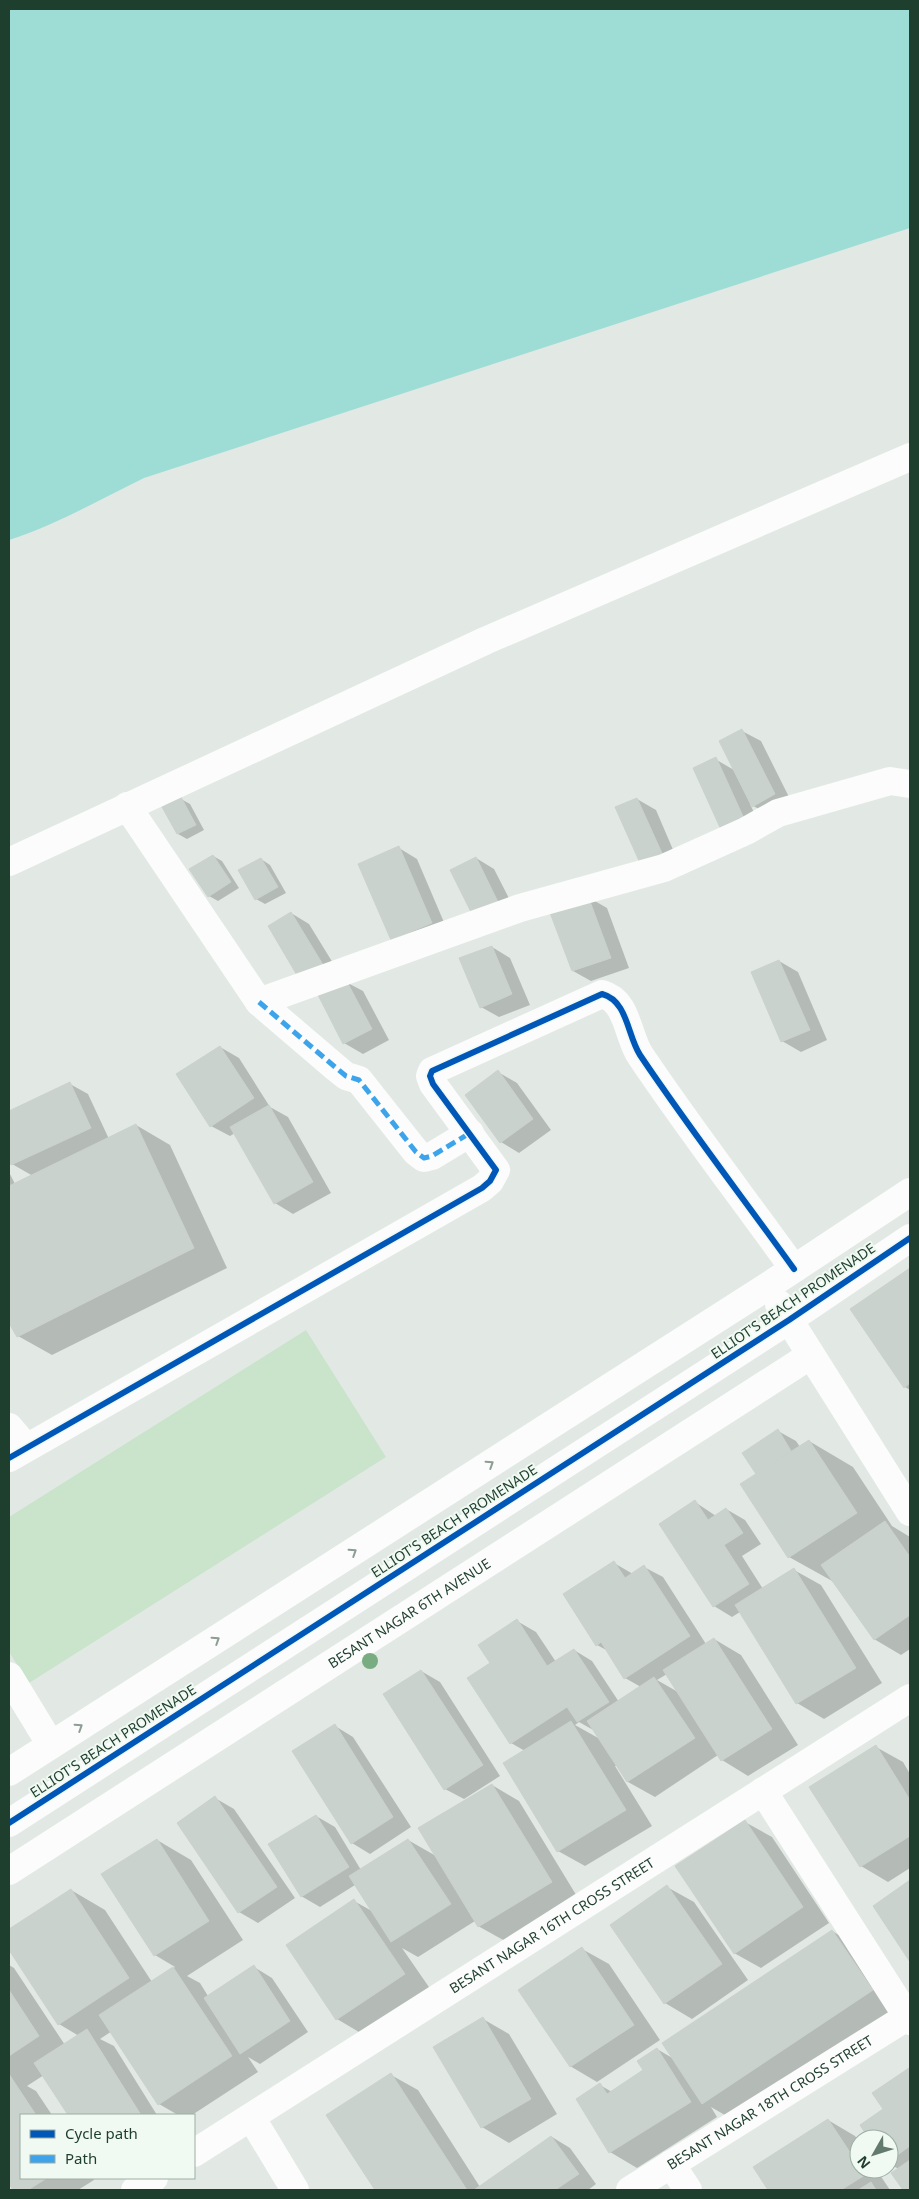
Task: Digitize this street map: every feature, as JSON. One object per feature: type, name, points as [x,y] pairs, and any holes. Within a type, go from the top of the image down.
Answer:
[{"type":"street","points":[[9,862],[487,640],[910,457]]},
{"type":"street","points":[[259,1002],[520,908],[664,868],[746,832],[778,813],[890,781],[910,784]]},
{"type":"street","points":[[127,806],[259,1002],[346,1076],[360,1080],[416,1152],[424,1158],[432,1156],[470,1133]]},
{"type":"street","points":[[9,1427],[17,1453],[482,1188],[490,1181],[496,1170],[431,1080],[432,1071],[602,994],[612,997],[619,1004],[639,1054],[794,1270]]},
{"type":"street","name":"ELLIOT'S BEACH PROMENADE","points":[[9,1772],[794,1270],[910,1192]]},
{"type":"street","name":"ELLIOT'S BEACH PROMENADE","points":[[9,1823],[789,1320],[910,1238]]},
{"type":"street","points":[[768,1286],[910,1512]]},
{"type":"street","name":"BESANT NAGAR 6TH AVENUE","points":[[9,1871],[811,1355]]},
{"type":"street","points":[[9,1676],[51,1745]]},
{"type":"street","name":"BESANT NAGAR 16TH CROSS STREET","points":[[195,2152],[910,1698]]},
{"type":"street","points":[[763,1791],[909,2018]]},
{"type":"street","name":"BESANT NAGAR 18TH CROSS STREET","points":[[630,2190],[909,2018]]},
{"type":"street","points":[[251,2117],[295,2190]]},
{"type":"street","points":[[671,2164],[688,2190]]},
{"type":"street","points":[[135,2190],[152,2179]]},
{"type":"green space","points":[[306,1330],[386,1457],[29,1683],[9,1652],[9,1517]]},
{"type":"water","points":[[9,9],[910,9],[910,228],[144,478],[61,520],[9,540]]},
{"type":"building","points":[[742,729],[775,794],[752,807],[719,741]]},
{"type":"building","points":[[716,757],[746,823],[723,834],[693,768]]},
{"type":"building","points":[[181,797],[196,825],[177,834],[162,807]]},
{"type":"building","points":[[637,798],[666,862],[644,872],[615,807]]},
{"type":"building","points":[[399,846],[432,923],[391,940],[358,864]]},
{"type":"building","points":[[213,855],[231,882],[208,897],[189,869]]},
{"type":"building","points":[[476,857],[498,902],[472,914],[450,870]]},
{"type":"building","points":[[261,858],[278,887],[255,900],[238,870]]},
{"type":"building","points":[[588,896],[611,958],[572,971],[549,910]]},
{"type":"building","points":[[291,912],[325,968],[301,982],[268,926]]},
{"type":"building","points":[[492,946],[512,994],[480,1008],[459,958]]},
{"type":"building","points":[[779,960],[810,1030],[781,1042],[751,972]]},
{"type":"building","points":[[345,978],[372,1029],[343,1044],[317,993]]},
{"type":"building","points":[[220,1046],[254,1098],[210,1127],[176,1074]]},
{"type":"building","points":[[498,1070],[533,1119],[500,1143],[465,1095]]},
{"type":"building","points":[[70,1082],[91,1128],[11,1165],[9,1160],[9,1111]]},
{"type":"building","points":[[269,1105],[313,1182],[274,1204],[230,1127]]},
{"type":"building","points":[[136,1124],[194,1248],[17,1337],[9,1323],[9,1186]]},
{"type":"building","points":[[910,1268],[910,1383],[904,1388],[850,1309]]},
{"type":"building","points":[[778,1429],[791,1451],[756,1474],[742,1453]]},
{"type":"building","points":[[809,1440],[857,1513],[788,1558],[740,1484]]},
{"type":"building","points":[[695,1500],[708,1520],[726,1508],[743,1533],[724,1545],[749,1584],[713,1607],[659,1524]]},
{"type":"building","points":[[885,1521],[910,1557],[910,1615],[874,1640],[821,1565]]},
{"type":"building","points":[[614,1561],[625,1578],[644,1565],[690,1636],[624,1679],[601,1642],[596,1646],[563,1594]]},
{"type":"building","points":[[794,1568],[856,1668],[796,1704],[735,1605]]},
{"type":"building","points":[[517,1619],[547,1666],[574,1649],[609,1702],[577,1722],[567,1707],[510,1744],[467,1678],[490,1663],[478,1645]]},
{"type":"building","points":[[714,1638],[772,1729],[721,1761],[663,1670]]},
{"type":"building","points":[[421,1670],[483,1765],[444,1790],[383,1694]]},
{"type":"building","points":[[654,1677],[695,1738],[627,1782],[587,1721]]},
{"type":"building","points":[[571,1721],[626,1810],[557,1852],[503,1763]]},
{"type":"building","points":[[335,1724],[393,1817],[351,1844],[292,1751]]},
{"type":"building","points":[[876,1745],[910,1800],[910,1836],[860,1867],[809,1787]]},
{"type":"building","points":[[492,1784],[552,1882],[478,1927],[418,1828]]},
{"type":"building","points":[[215,1796],[277,1887],[238,1913],[177,1823]]},
{"type":"building","points":[[316,1815],[349,1867],[301,1897],[268,1844]]},
{"type":"building","points":[[745,1820],[803,1907],[734,1954],[675,1866]]},
{"type":"building","points":[[157,1839],[209,1921],[154,1956],[101,1874]]},
{"type":"building","points":[[408,1839],[451,1904],[391,1942],[349,1876]]},
{"type":"building","points":[[910,1880],[910,1962],[873,1906]]},
{"type":"building","points":[[667,1885],[722,1964],[664,2004],[610,1925]]},
{"type":"building","points":[[71,1889],[129,1978],[58,2025],[9,1950],[9,1929]]},
{"type":"building","points":[[354,1899],[405,1974],[336,2020],[286,1945]]},
{"type":"building","points":[[832,1930],[873,1990],[702,2104],[662,2043]]},
{"type":"building","points":[[582,1947],[634,2025],[570,2067],[518,1990]]},
{"type":"building","points":[[254,1965],[290,2021],[240,2054],[204,1998]]},
{"type":"building","points":[[173,1967],[232,2056],[158,2105],[99,2015]]},
{"type":"building","points":[[9,1990],[39,2036],[9,2056]]},
{"type":"building","points":[[483,2017],[531,2099],[481,2128],[433,2047]]},
{"type":"building","points":[[87,2029],[140,2114],[67,2114],[34,2063]]},
{"type":"building","points":[[657,2048],[691,2102],[609,2153],[576,2099],[600,2083],[607,2094],[643,2070],[637,2061]]},
{"type":"building","points":[[909,2068],[910,2146],[899,2154],[899,2129],[863,2129],[860,2125],[883,2109],[872,2093]]},
{"type":"building","points":[[391,2073],[467,2190],[375,2190],[326,2115]]},
{"type":"building","points":[[9,2074],[35,2114],[20,2114],[20,2179],[45,2179],[28,2190],[13,2190],[9,2184]]},
{"type":"building","points":[[828,2119],[849,2151],[849,2179],[859,2179],[841,2190],[768,2190],[753,2167]]},
{"type":"building","points":[[551,2136],[579,2174],[555,2190],[474,2190]]},
{"type":"building","points":[[910,2160],[910,2190],[903,2190],[895,2179],[899,2179],[899,2168]]},
{"type":"building","points":[[871,2182],[876,2190],[858,2190]]},
{"type":"marked path","points":[[259,1002],[346,1076],[359,1080],[416,1152],[424,1158],[432,1156],[470,1133]]},
{"type":"cycle path","points":[[9,1458],[482,1188],[490,1181],[496,1170],[433,1084],[430,1076],[432,1071],[602,994],[611,998],[622,1011],[640,1055],[794,1269]]},
{"type":"cycle path","points":[[9,1823],[789,1320],[910,1238]]}]
